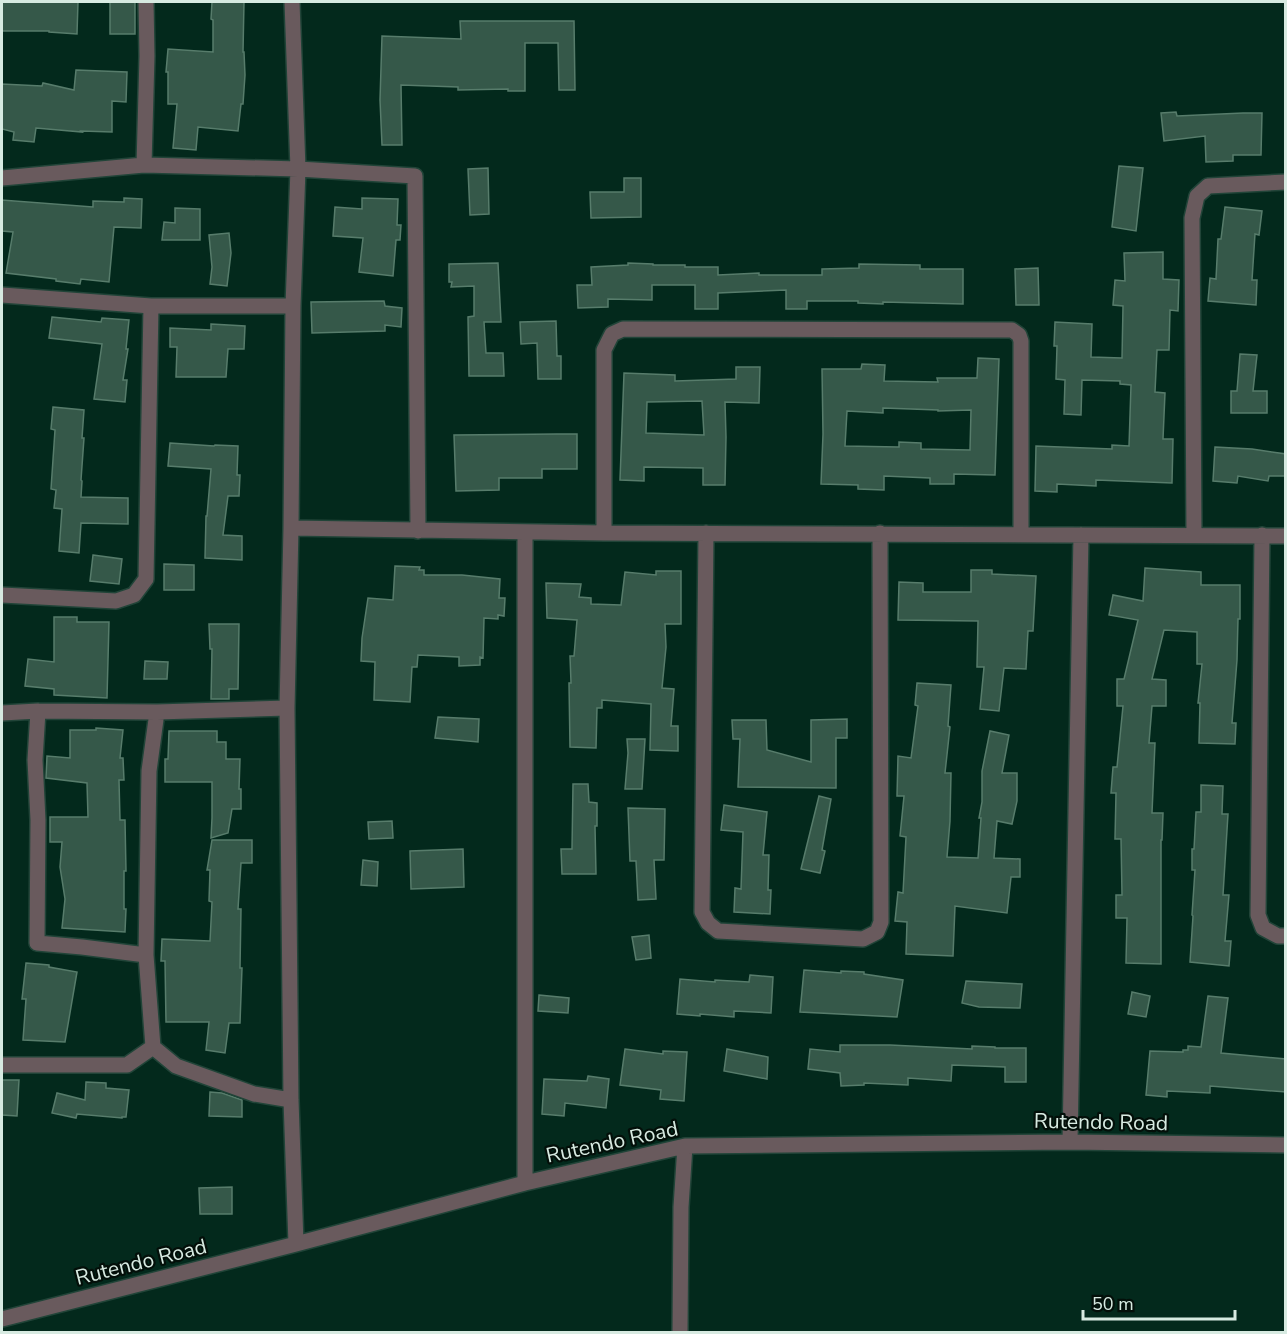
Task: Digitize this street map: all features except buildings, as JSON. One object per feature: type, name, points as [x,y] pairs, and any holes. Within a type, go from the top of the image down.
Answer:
[{"type":"street","points":[[144,165],[146,2]]},
{"type":"street","points":[[292,2],[298,169],[293,306],[287,708],[291,1100],[296,1244]]},
{"type":"street","points":[[2,178],[144,165],[298,169],[415,177],[418,531]]},
{"type":"street","points":[[1194,535],[1192,218],[1197,196],[1208,186],[1286,182]]},
{"type":"street","points":[[2,295],[150,306],[293,306]]},
{"type":"street","points":[[2,595],[116,601],[134,595],[146,579],[150,306]]},
{"type":"street","points":[[604,533],[604,350],[612,334],[623,329],[1012,330],[1019,335],[1021,341],[1021,534]]},
{"type":"street","points":[[291,528],[604,533],[1286,536]]},
{"type":"street","points":[[525,532],[525,1183]]},
{"type":"street","points":[[706,533],[702,912],[708,923],[718,931],[862,939],[877,932],[881,922],[880,533]]},
{"type":"street","points":[[1070,1142],[1081,535]]},
{"type":"street","points":[[1262,536],[1258,915],[1263,928],[1278,936],[1286,936]]},
{"type":"street","points":[[2,713],[287,708]]},
{"type":"street","points":[[38,711],[35,760],[38,820],[37,943],[146,956]]},
{"type":"street","points":[[157,712],[149,771],[146,956],[153,1047],[176,1066],[254,1094],[291,1100]]},
{"type":"street","points":[[2,1065],[127,1065],[153,1047]]},
{"type":"street","name":"Rutendo Road","points":[[2,1319],[525,1183],[685,1146],[1070,1142],[1286,1146]]},
{"type":"street","points":[[680,1332],[681,1207],[685,1146]]}]
